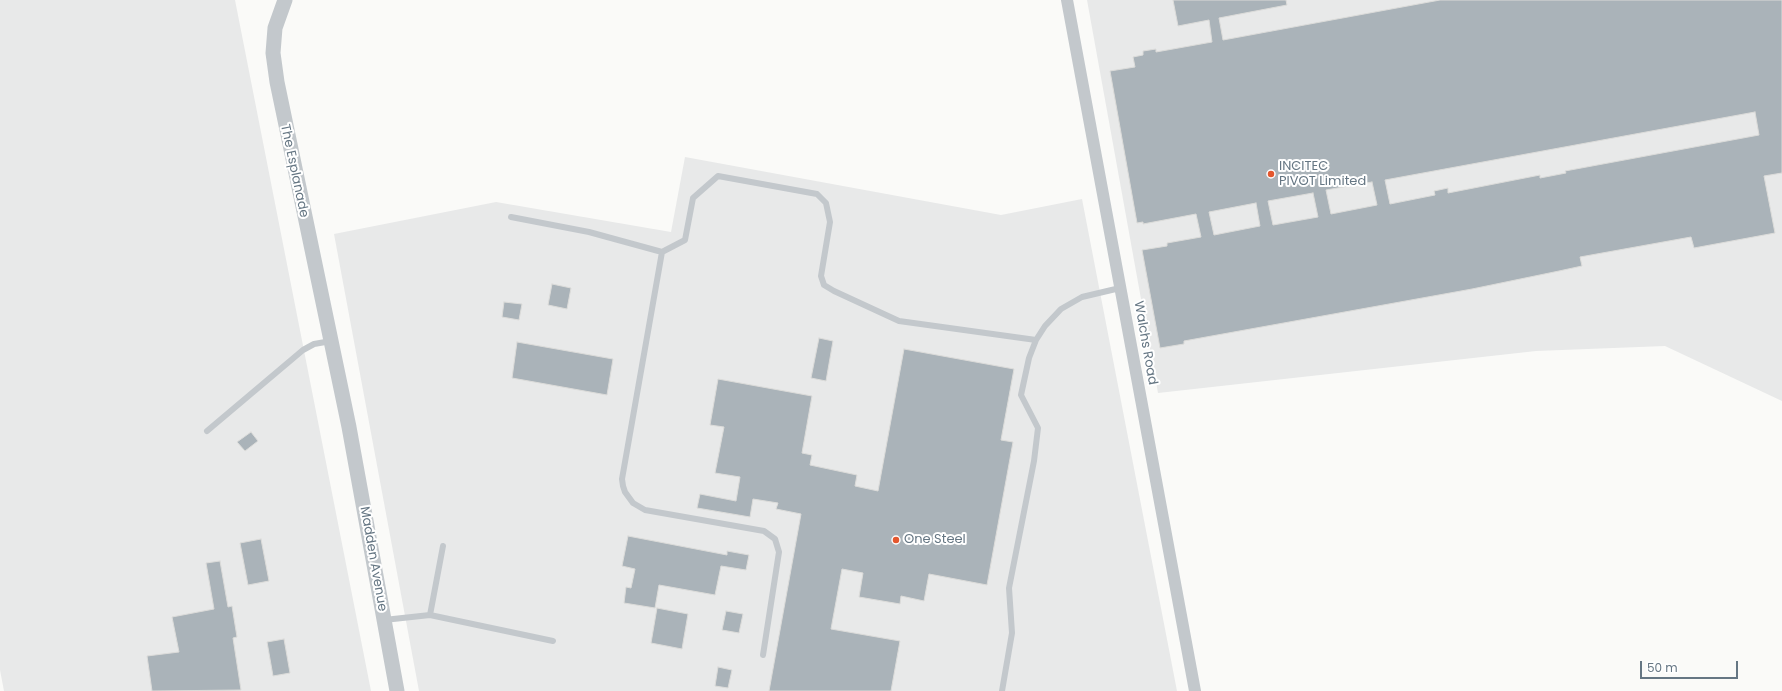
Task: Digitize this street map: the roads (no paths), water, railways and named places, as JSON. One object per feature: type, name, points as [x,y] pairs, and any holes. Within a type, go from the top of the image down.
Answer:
[{"type":"street","name":"The Esplanade","points":[[286,0],[276,28],[273,53],[277,82],[349,427]]},
{"type":"street","name":"Walchs Road","points":[[1067,0],[1195,691]]},
{"type":"street","name":"Madden Avenue","points":[[349,427],[397,691]]},
{"type":"lane","points":[[511,217],[589,232],[662,252],[685,240],[693,198],[718,176],[817,194],[826,203],[830,222],[821,276],[824,285],[899,321],[1036,340]]},
{"type":"lane","points":[[662,252],[622,479],[623,486],[625,492],[633,503],[645,510],[764,531],[775,539],[779,552],[763,655]]},
{"type":"lane","points":[[1002,691],[1012,633],[1009,588],[1034,461],[1038,428],[1021,395],[1029,358],[1036,340],[1052,316],[1072,302],[1094,293],[1120,288]]},
{"type":"lane","points":[[208,430],[303,350],[314,344],[331,341]]},
{"type":"lane","points":[[430,615],[443,546]]},
{"type":"lane","points":[[384,620],[430,615],[553,641]]},
{"type":"place","name":"INCITEC PIVOT Limited","points":[[1271,174]]},
{"type":"place","name":"One Steel","points":[[896,540]]}]
